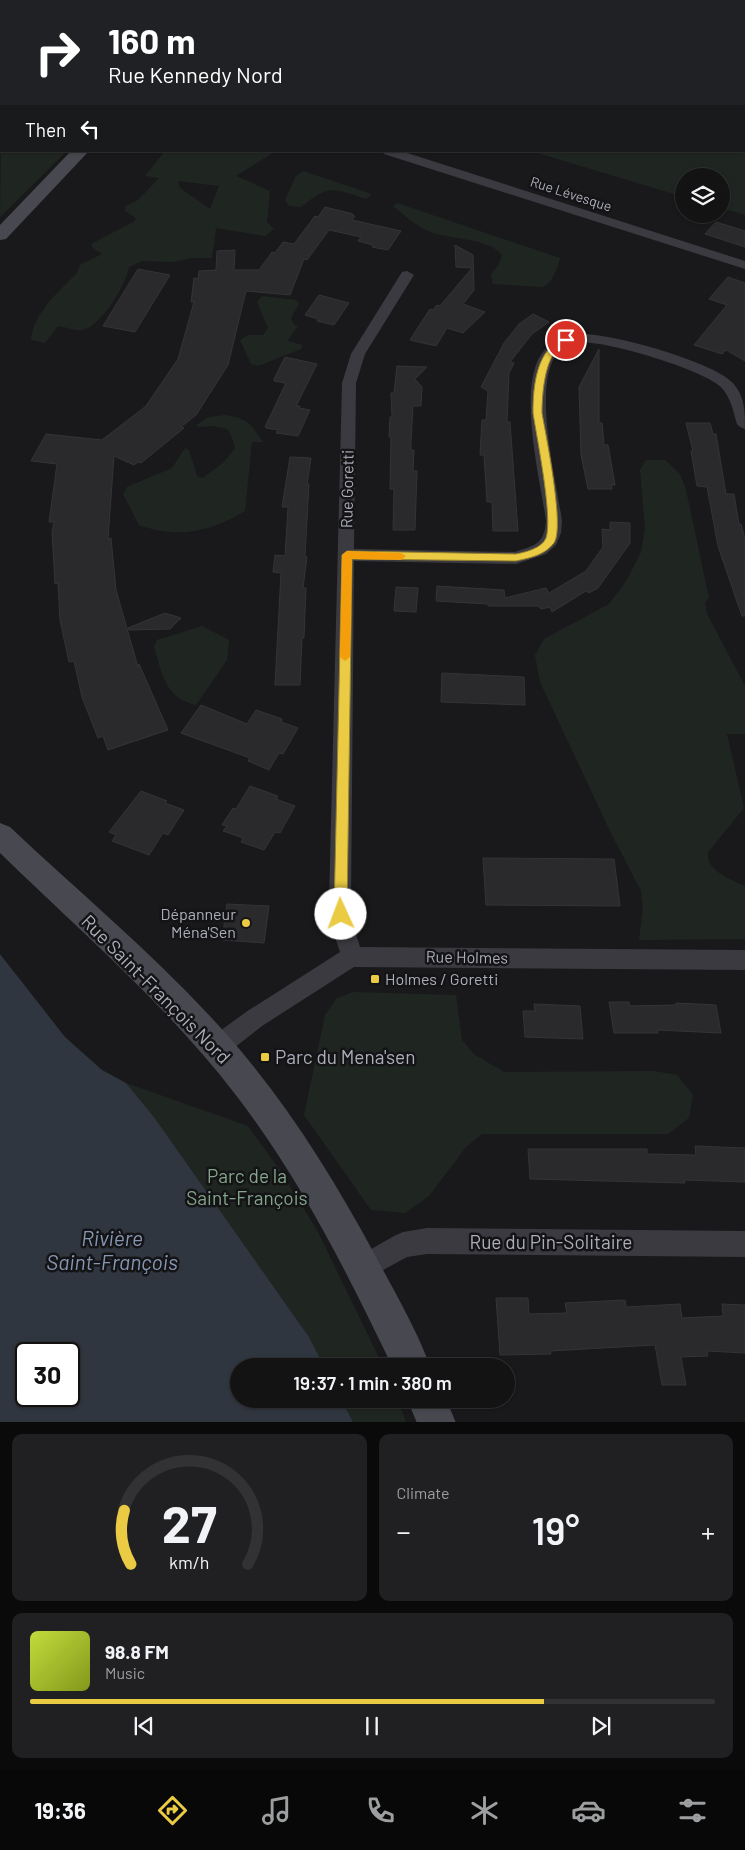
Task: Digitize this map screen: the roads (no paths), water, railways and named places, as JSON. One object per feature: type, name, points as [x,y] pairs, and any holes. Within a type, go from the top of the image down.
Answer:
[{"type":"street","points":[[0,235],[80,152]]},
{"type":"street","name":"Rue Lévesque","points":[[391,152],[745,265]]},
{"type":"street","name":"Rue Goretti","points":[[352,957],[342,925],[340,903],[349,383],[351,370],[361,349],[393,301],[407,275]]},
{"type":"street","points":[[347,555],[516,558],[540,550],[550,541],[554,521],[538,413],[538,396],[540,379],[551,351],[566,340],[575,338],[605,341],[666,357],[712,374],[723,381],[734,395],[745,424]]},
{"type":"street","name":"Rue Saint-François Nord","points":[[0,835],[150,976],[217,1047],[266,1109],[322,1194],[363,1268],[407,1358]]},
{"type":"street","name":"Rue Holmes","points":[[217,1047],[254,1019],[352,957],[745,960]]},
{"type":"street","name":"Rue du Pin-Solitaire","points":[[363,1268],[403,1245],[427,1241],[745,1244]]},
{"type":"street","points":[[430,1408],[437,1422]]},
{"type":"water","name":"Rivière Saint-François","points":[[0,954],[65,1037],[102,1070],[126,1083],[154,1117],[309,1337],[320,1358],[230,1358],[230,1408],[346,1408],[353,1422],[0,1422]]},
{"type":"place","name":"Dépanneur Ména'Sen","points":[[246,923]]},
{"type":"place","name":"Holmes / Goretti","points":[[375,979]]},
{"type":"place","name":"Parc du Mena'sen","points":[[265,1057]]},
{"type":"park label","name":"Parc de la Saint-François","points":[[247,1187]]}]
